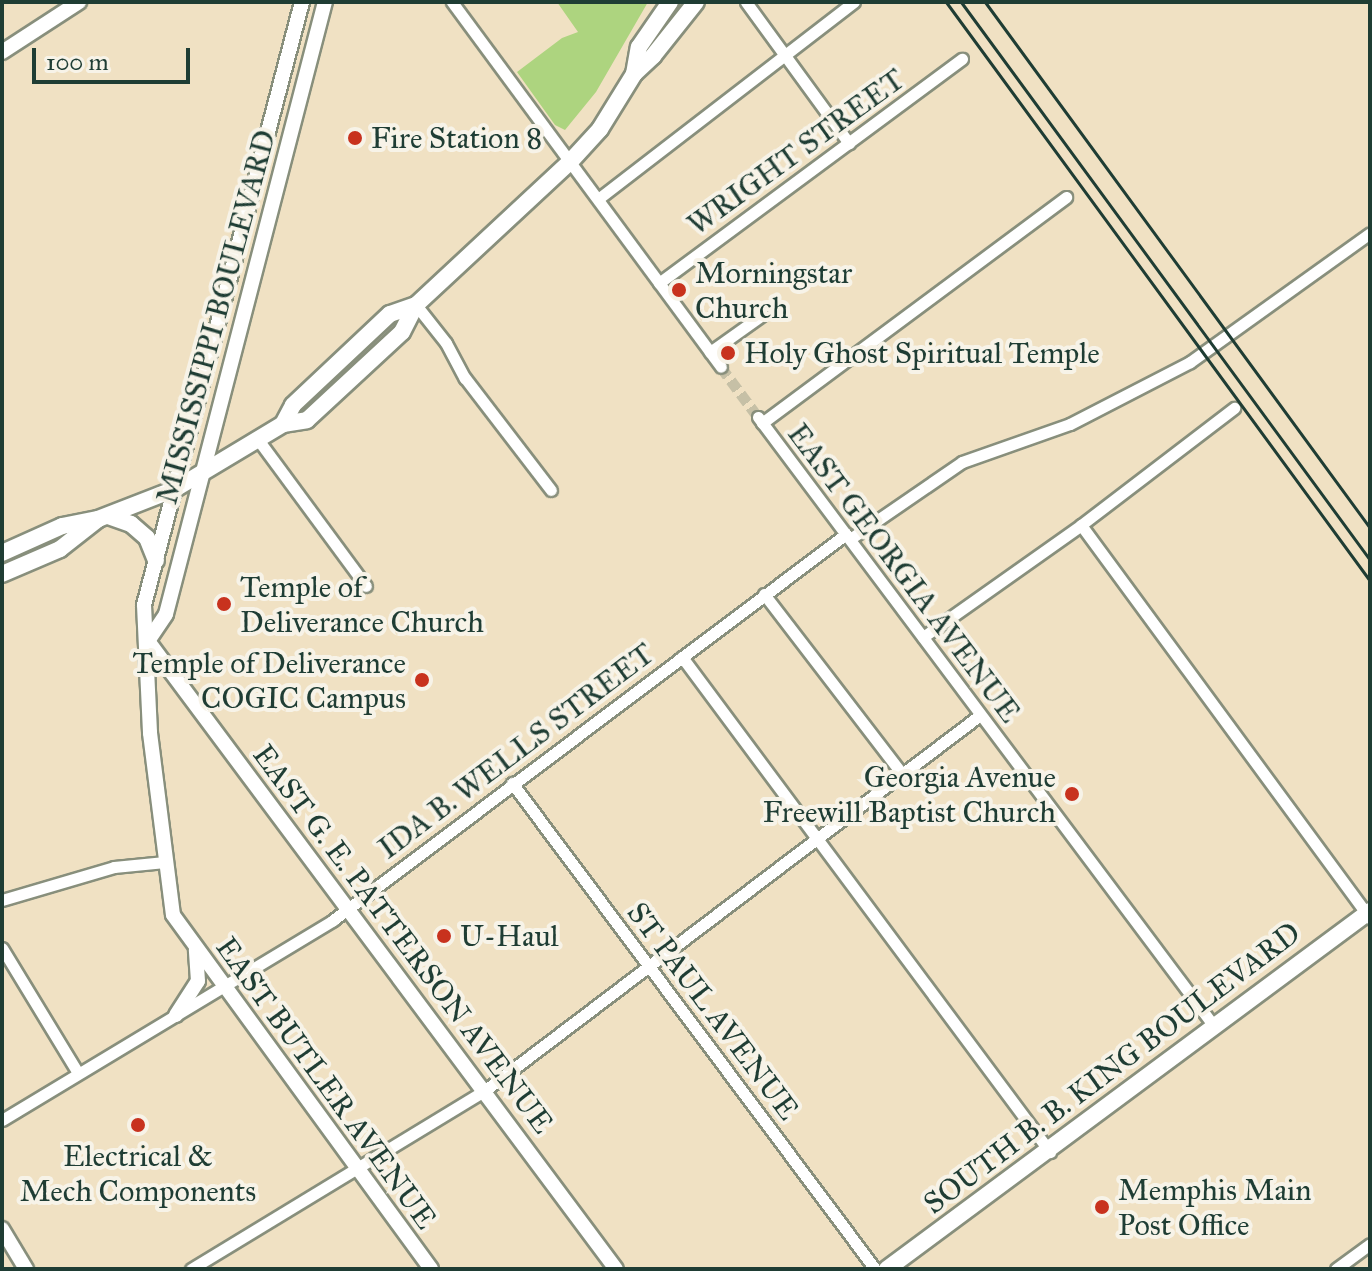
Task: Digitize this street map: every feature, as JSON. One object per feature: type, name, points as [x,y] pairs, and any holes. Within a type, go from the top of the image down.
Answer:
[{"type":"main road","points":[[634,74],[639,47],[670,2]]},
{"type":"main road","points":[[2,553],[62,526],[103,518],[175,489],[283,424],[293,405],[390,314],[416,305],[569,163],[600,129],[634,74],[653,56],[696,2]]},
{"type":"main road","points":[[2,574],[60,549],[103,518],[131,524],[153,545],[156,560]]},
{"type":"main road","name":"SOUTH B. B. KING BOULEVARD","points":[[887,1269],[1369,915]]},
{"type":"street","points":[[2,52],[79,2]]},
{"type":"street","name":"MISSISSIPPI BOULEVARD","points":[[180,928],[169,902],[145,684],[148,641],[144,605],[302,2]]},
{"type":"street","name":"MISSISSIPPI BOULEVARD","points":[[148,641],[166,614],[325,2]]},
{"type":"street","points":[[452,2],[721,367]]},
{"type":"street","points":[[746,2],[849,143]]},
{"type":"street","points":[[598,199],[854,2]]},
{"type":"street","name":"WRIGHT STREET","points":[[659,283],[962,59]]},
{"type":"street","points":[[270,124],[292,130]]},
{"type":"street","name":"EAST GEORGIA AVENUE","points":[[1066,197],[760,420],[1214,1026]]},
{"type":"street","name":"IDA B. WELLS STREET","points":[[2,1120],[348,908],[764,594],[962,462],[1070,424],[1190,362],[1370,233]]},
{"type":"street","points":[[416,305],[446,343],[465,378],[551,490]]},
{"type":"street","points":[[710,352],[762,315]]},
{"type":"street","points":[[219,316],[243,321]]},
{"type":"street","points":[[923,637],[1081,525],[1234,408]]},
{"type":"street","points":[[259,441],[366,586]]},
{"type":"street","points":[[1081,525],[1369,915]]},
{"type":"street","points":[[764,594],[902,774]]},
{"type":"street","name":"EAST G. E. PATTERSON AVENUE","points":[[148,641],[616,1269]]},
{"type":"street","points":[[682,657],[1050,1152]]},
{"type":"street","points":[[191,1269],[484,1091],[980,715]]},
{"type":"street","name":"ST PAUL AVENUE","points":[[512,783],[875,1269]]},
{"type":"street","points":[[2,900],[114,867],[165,862]]},
{"type":"street","name":"EAST BUTLER AVENUE","points":[[180,928],[431,1269]]},
{"type":"street","points":[[2,948],[78,1073]]},
{"type":"street","points":[[176,1015],[198,981],[196,949]]},
{"type":"street","points":[[2,1229],[26,1269]]},
{"type":"street","points":[[1336,1269],[1369,1247]]},
{"type":"green space","points":[[557,2],[648,2],[596,92],[565,130],[555,125],[517,72],[562,38],[578,32]]},
{"type":"tunnel","points":[[721,367],[758,417]]},
{"type":"railway","points":[[946,2],[1370,581]]},
{"type":"railway","points":[[961,2],[1370,560]]},
{"type":"railway","points":[[985,2],[1370,528]]},
{"type":"place","name":"Fire Station 8","points":[[355,138]]},
{"type":"place","name":"Morningstar Church","points":[[679,290]]},
{"type":"place","name":"Holy Ghost Spiritual Temple","points":[[728,353]]},
{"type":"place","name":"Temple of Deliverance Church","points":[[224,604]]},
{"type":"place","name":"Temple of Deliverance COGIC Campus","points":[[422,680]]},
{"type":"place","name":"Georgia Avenue Freewill Baptist Church","points":[[1072,794]]},
{"type":"place","name":"U-Haul","points":[[444,936]]},
{"type":"place","name":"Electrical & Mech Components","points":[[138,1125]]},
{"type":"place","name":"Memphis Main Post Office","points":[[1102,1207]]}]
